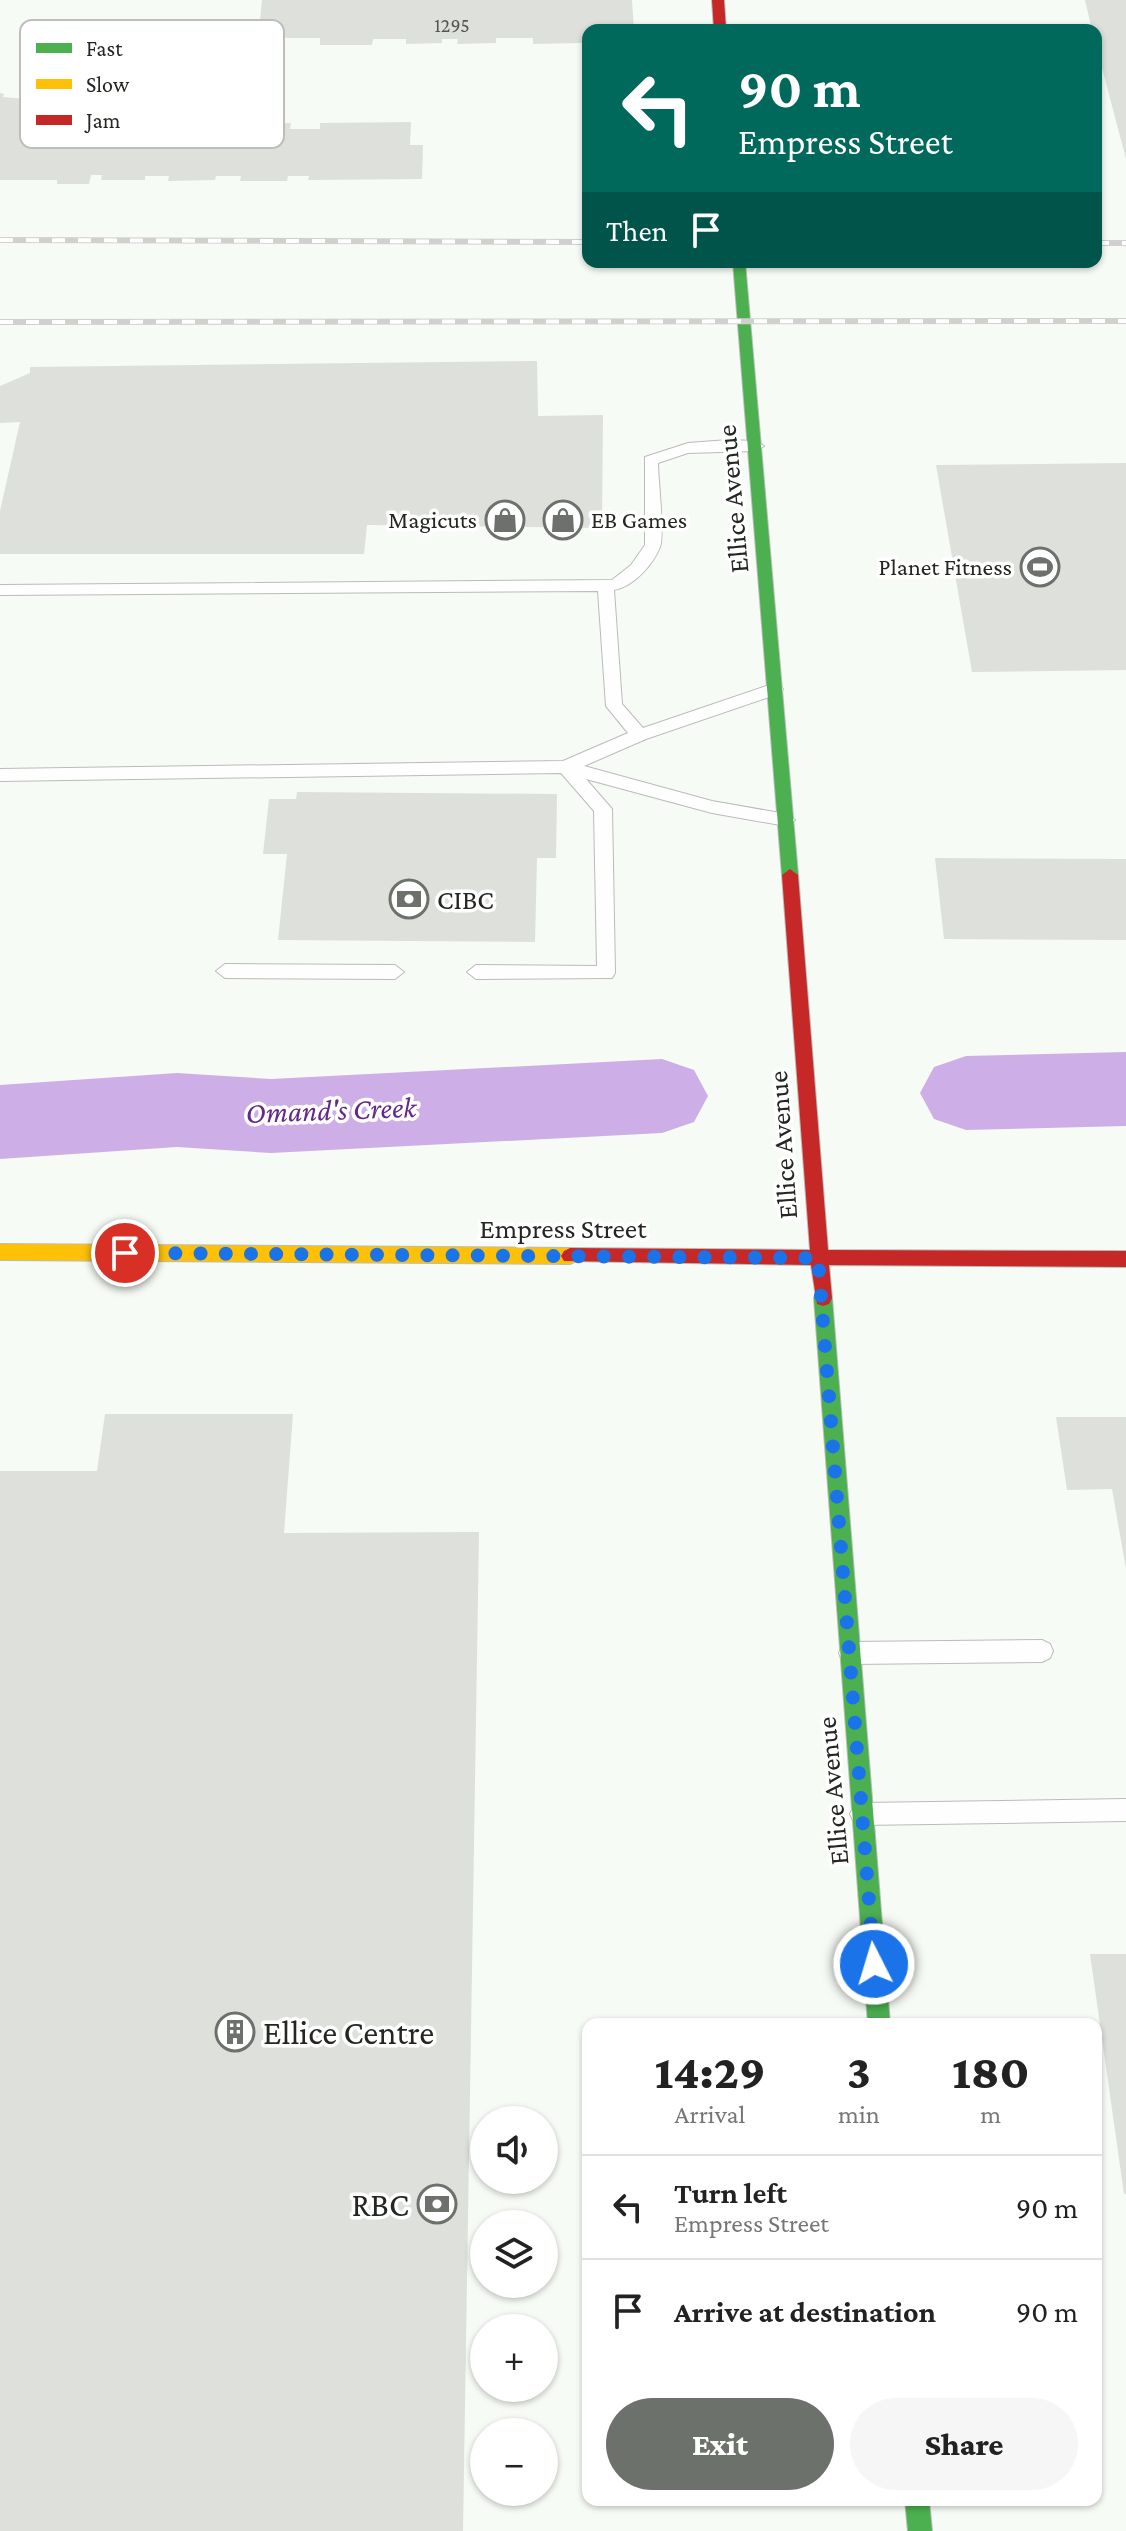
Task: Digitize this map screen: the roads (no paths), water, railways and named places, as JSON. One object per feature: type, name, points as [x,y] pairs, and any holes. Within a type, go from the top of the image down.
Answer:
[{"type":"main road","points":[[718,0],[720,24]]},
{"type":"main road","name":"Ellice Avenue","points":[[740,268],[786,820],[879,2018]]},
{"type":"main road","name":"Empress Street","points":[[0,1252],[1126,1259]]},
{"type":"main road","points":[[918,2506],[920,2531]]},
{"type":"lane","points":[[0,590],[616,585],[637,569],[653,545],[650,461],[666,452],[708,445],[756,446]]},
{"type":"lane","points":[[606,585],[614,706],[640,735]]},
{"type":"lane","points":[[565,767],[640,735],[775,689]]},
{"type":"lane","points":[[476,972],[606,973],[603,809],[565,767]]},
{"type":"lane","points":[[0,775],[565,767],[712,807],[786,820]]},
{"type":"lane","points":[[225,971],[395,972]]},
{"type":"lane","points":[[850,1653],[1042,1651]]},
{"type":"lane","points":[[862,1814],[1126,1810]]},
{"type":"waterway","name":"Omand's Creek","points":[[966,1093],[1126,1089]]},
{"type":"waterway","name":"Omand's Creek","points":[[0,1122],[177,1110],[271,1116],[662,1096]]},
{"type":"railway","points":[[0,240],[582,242]]},
{"type":"railway","points":[[1102,243],[1126,243]]},
{"type":"railway","points":[[0,322],[1126,321]]},
{"type":"place","name":"Magicuts","points":[[505,520]]},
{"type":"place","name":"EB Games","points":[[563,520]]},
{"type":"place","name":"Planet Fitness","points":[[1040,567]]},
{"type":"place","name":"CIBC","points":[[409,899]]},
{"type":"place","name":"Ellice Centre","points":[[235,2032]]},
{"type":"place","name":"RBC","points":[[437,2204]]}]
